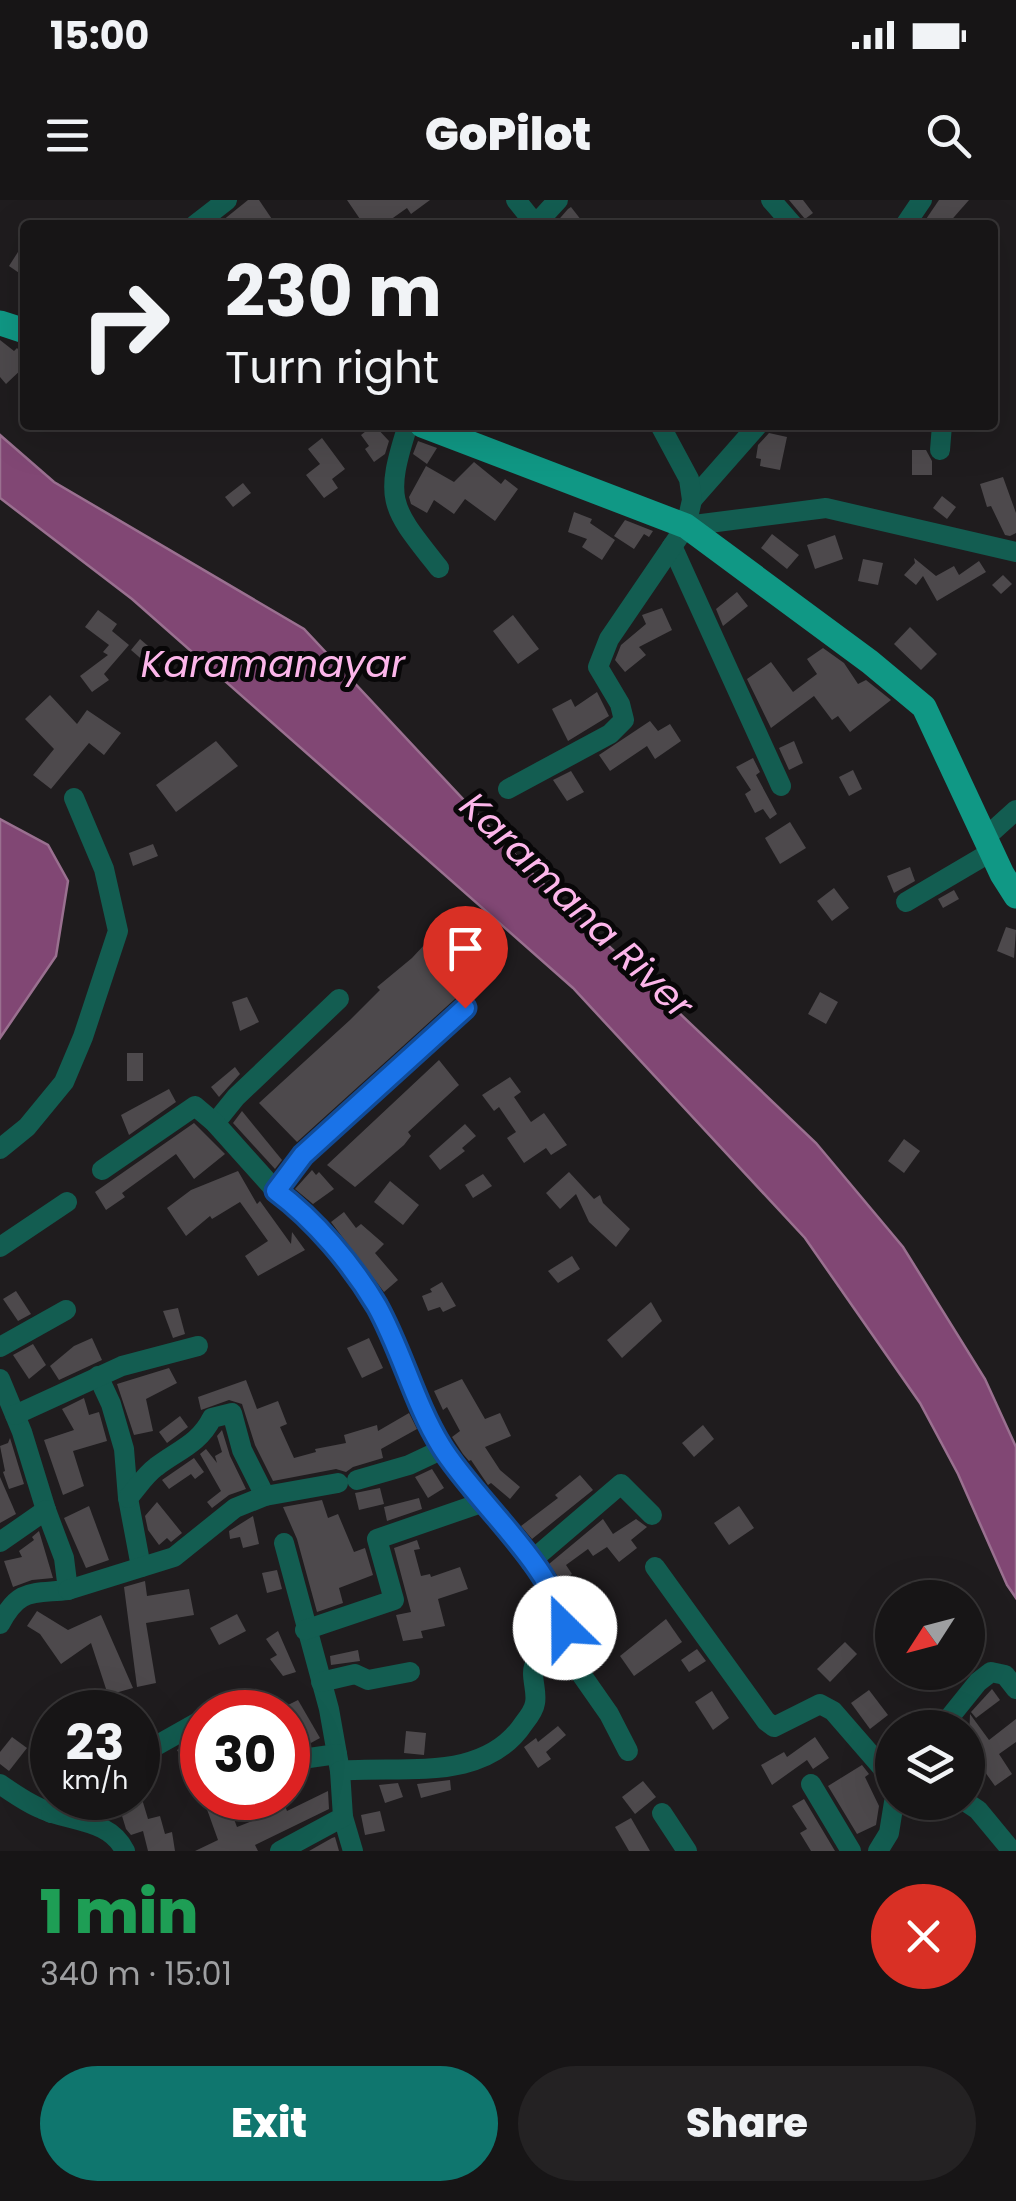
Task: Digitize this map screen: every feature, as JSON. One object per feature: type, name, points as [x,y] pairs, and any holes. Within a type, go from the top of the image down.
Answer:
[{"type":"main road","points":[[434,430],[679,536],[870,662],[924,708],[1016,896]]},
{"type":"street","points":[[201,220],[227,200]]},
{"type":"street","points":[[516,200],[531,220]]},
{"type":"street","points":[[540,220],[558,200]]},
{"type":"street","points":[[770,200],[788,220]]},
{"type":"street","points":[[407,430],[392,489],[403,522],[439,568]]},
{"type":"street","points":[[663,430],[689,479],[692,500]]},
{"type":"street","points":[[508,789],[620,726],[624,714],[598,668],[609,639],[679,536],[692,500],[754,430]]},
{"type":"street","points":[[940,450],[942,430]]},
{"type":"street","points":[[679,536],[826,508],[1016,552]]},
{"type":"street","points":[[679,536],[782,786]]},
{"type":"street","points":[[0,1150],[27,1128],[64,1082],[118,931],[104,869],[74,798]]},
{"type":"street","points":[[906,902],[988,845],[1016,810]]},
{"type":"street","points":[[214,1123],[339,998]]},
{"type":"street","points":[[276,1191],[303,1155],[465,1008]]},
{"type":"street","points":[[102,1170],[194,1106],[214,1123],[334,1248],[376,1306],[443,1450],[562,1608],[565,1628],[532,1668],[535,1704],[513,1739],[464,1764],[442,1769],[373,1768],[310,1761]]},
{"type":"street","points":[[0,1247],[66,1202]]},
{"type":"street","points":[[0,1347],[66,1310]]},
{"type":"street","points":[[15,1415],[98,1376],[198,1346]]},
{"type":"street","points":[[98,1376],[124,1450],[141,1567]]},
{"type":"street","points":[[0,1379],[64,1558],[68,1590]]},
{"type":"street","points":[[128,1498],[155,1467],[182,1452],[204,1433],[212,1418],[232,1414],[242,1450],[265,1496]]},
{"type":"street","points":[[2,1615],[11,1603],[28,1594],[68,1590],[174,1557],[235,1508],[265,1496],[348,1481],[409,1465],[443,1450]]},
{"type":"street","points":[[530,1562],[621,1484],[652,1516]]},
{"type":"street","points":[[305,1630],[394,1600],[377,1539],[484,1502]]},
{"type":"street","points":[[0,1542],[46,1510]]},
{"type":"street","points":[[284,1543],[339,1762],[343,1816],[353,1851]]},
{"type":"street","points":[[655,1567],[766,1722],[774,1726],[820,1704],[833,1711],[875,1759]]},
{"type":"street","points":[[558,1641],[609,1714],[628,1751]]},
{"type":"street","points":[[321,1682],[354,1674],[368,1680],[410,1672]]},
{"type":"street","points":[[955,1710],[991,1672],[1005,1675],[1016,1689]]},
{"type":"street","points":[[0,1784],[30,1801]]},
{"type":"street","points":[[811,1784],[851,1851]]},
{"type":"street","points":[[662,1813],[687,1851]]},
{"type":"street","points":[[280,1851],[343,1816]]},
{"type":"street","points":[[985,1818],[1012,1851]]},
{"type":"street","points":[[76,1820],[108,1829],[120,1839],[125,1851]]},
{"type":"street","points":[[878,1851],[889,1833],[891,1820]]},
{"type":"water","name":"Karamanayar","points":[[0,435],[54,482],[304,629],[534,875],[816,1143],[903,1247],[985,1379],[1016,1447],[1016,1598],[920,1403],[805,1238],[573,988],[132,599],[0,498]]},
{"type":"water","points":[[0,819],[48,845],[68,881],[56,956],[0,1038]]},
{"type":"building","points":[[248,200],[259,200],[273,220],[223,220]]},
{"type":"building","points":[[347,200],[430,200],[411,214],[407,208],[390,220],[361,220]]},
{"type":"building","points":[[789,200],[803,200],[813,213],[805,219]]},
{"type":"building","points":[[939,200],[969,200],[951,220],[925,220]]},
{"type":"building","points":[[571,207],[581,220],[558,220]]},
{"type":"building","points":[[20,249],[20,274],[9,266]]},
{"type":"building","points":[[0,340],[20,351],[20,371],[6,384],[0,377]]},
{"type":"building","points":[[368,430],[379,430],[389,441],[385,454],[374,462],[361,435]]},
{"type":"building","points":[[769,433],[787,437],[780,470],[760,466],[761,459],[756,458],[758,445]]},
{"type":"building","points":[[322,438],[345,469],[332,479],[338,488],[324,498],[306,475],[320,464],[308,449]]},
{"type":"building","points":[[418,441],[437,448],[427,464],[413,454]]},
{"type":"building","points":[[912,450],[926,450],[932,461],[932,475],[912,475]]},
{"type":"building","points":[[474,462],[501,484],[505,479],[518,489],[495,521],[465,499],[454,514],[434,500],[427,513],[411,504],[409,497],[426,466],[454,482]]},
{"type":"building","points":[[1003,477],[1016,513],[1016,533],[1010,536],[1005,535],[991,506],[987,507],[980,484]]},
{"type":"building","points":[[243,483],[251,493],[233,507],[225,497]]},
{"type":"building","points":[[942,496],[956,507],[947,519],[933,508]]},
{"type":"building","points":[[574,512],[592,519],[590,523],[615,540],[602,560],[582,547],[587,539],[568,532]]},
{"type":"building","points":[[625,520],[653,531],[649,537],[644,534],[634,549],[614,536]]},
{"type":"building","points":[[772,534],[799,555],[787,569],[761,548]]},
{"type":"building","points":[[835,535],[843,559],[815,569],[807,545]]},
{"type":"building","points":[[914,558],[936,576],[954,566],[959,575],[979,561],[986,572],[937,601],[923,576],[916,585],[904,575],[915,563]]},
{"type":"building","points":[[863,559],[883,563],[878,585],[858,581]]},
{"type":"building","points":[[1003,575],[1012,584],[1001,594],[992,585]]},
{"type":"building","points":[[737,592],[748,606],[723,626],[716,609]]},
{"type":"building","points":[[662,608],[672,630],[639,647],[646,655],[625,672],[615,660],[621,645],[646,624],[642,615]]},
{"type":"building","points":[[98,610],[117,624],[112,631],[129,645],[104,674],[109,680],[92,692],[80,676],[108,655],[103,652],[109,645],[85,627]]},
{"type":"building","points":[[513,615],[539,649],[518,664],[493,631]]},
{"type":"building","points":[[910,627],[937,654],[921,670],[894,644]]},
{"type":"building","points":[[140,639],[155,652],[146,663],[131,650]]},
{"type":"building","points":[[823,648],[844,663],[858,684],[866,680],[891,700],[850,732],[838,716],[832,720],[814,696],[771,728],[747,679],[771,662],[793,692],[817,674],[807,659]]},
{"type":"building","points":[[597,692],[609,716],[568,741],[552,709],[571,699],[575,707]]},
{"type":"building","points":[[50,695],[77,724],[87,710],[121,733],[104,755],[89,743],[51,789],[33,775],[54,749],[25,719]]},
{"type":"building","points":[[650,721],[658,731],[670,724],[681,741],[655,759],[647,746],[610,771],[599,755]]},
{"type":"building","points":[[216,741],[238,766],[176,812],[156,785]]},
{"type":"building","points":[[794,741],[803,763],[789,770],[779,748]]},
{"type":"building","points":[[753,758],[760,772],[756,775],[777,814],[770,819],[763,809],[755,813],[745,794],[751,790],[736,767]]},
{"type":"building","points":[[853,770],[862,789],[849,796],[839,777]]},
{"type":"building","points":[[571,771],[584,792],[567,801],[553,780]]},
{"type":"building","points":[[790,822],[806,848],[780,864],[765,838]]},
{"type":"building","points":[[153,844],[158,856],[133,866],[129,853]]},
{"type":"building","points":[[910,867],[915,881],[894,893],[887,876]]},
{"type":"building","points":[[834,888],[849,908],[832,921],[817,901]]},
{"type":"building","points":[[954,890],[959,899],[943,908],[938,899]]},
{"type":"building","points":[[453,914],[477,938],[455,960],[480,986],[470,995],[456,998],[297,1142],[259,1103],[350,1020],[380,990],[377,987],[412,958]]},
{"type":"building","points":[[1006,927],[1016,930],[1014,958],[997,951]]},
{"type":"building","points":[[820,992],[838,1002],[826,1024],[808,1014]]},
{"type":"building","points":[[247,997],[259,1022],[240,1031],[232,1002]]},
{"type":"building","points":[[127,1053],[143,1053],[143,1081],[127,1081]]},
{"type":"building","points":[[439,1060],[459,1085],[408,1132],[411,1136],[404,1145],[355,1187],[327,1165]]},
{"type":"building","points":[[235,1067],[240,1074],[219,1097],[211,1087]]},
{"type":"building","points":[[510,1077],[521,1092],[514,1097],[531,1122],[544,1113],[567,1145],[551,1155],[546,1148],[524,1163],[507,1138],[516,1132],[499,1107],[494,1111],[482,1095]]},
{"type":"building","points":[[169,1089],[176,1102],[129,1135],[121,1115]]},
{"type":"building","points":[[242,1111],[282,1160],[275,1169],[233,1123]]},
{"type":"building","points":[[194,1123],[225,1154],[194,1179],[176,1154],[122,1193],[125,1197],[106,1210],[95,1192]]},
{"type":"building","points":[[465,1124],[476,1136],[462,1148],[465,1151],[440,1170],[429,1156]]},
{"type":"building","points":[[904,1139],[920,1151],[904,1173],[888,1161]]},
{"type":"building","points":[[312,1170],[316,1175],[319,1172],[334,1189],[313,1204],[295,1189]]},
{"type":"building","points":[[238,1171],[257,1204],[260,1201],[291,1244],[292,1232],[305,1250],[258,1276],[245,1256],[268,1241],[240,1202],[212,1219],[210,1216],[186,1236],[167,1208],[191,1190]]},
{"type":"building","points":[[569,1172],[594,1199],[600,1195],[603,1203],[630,1229],[616,1247],[589,1222],[576,1194],[560,1209],[546,1193]]},
{"type":"building","points":[[483,1174],[492,1186],[473,1198],[465,1185]]},
{"type":"building","points":[[390,1181],[419,1205],[403,1225],[374,1202]]},
{"type":"building","points":[[344,1212],[356,1228],[361,1224],[384,1244],[375,1253],[398,1280],[384,1292],[331,1222]]},
{"type":"building","points":[[572,1256],[580,1269],[558,1283],[548,1271]]},
{"type":"building","points":[[442,1282],[456,1306],[443,1312],[440,1307],[428,1311],[422,1296]]},
{"type":"building","points":[[16,1291],[31,1314],[18,1321],[3,1299]]},
{"type":"building","points":[[651,1302],[662,1321],[622,1358],[607,1340]]},
{"type":"building","points":[[178,1308],[185,1334],[173,1338],[163,1311]]},
{"type":"building","points":[[92,1338],[102,1360],[59,1380],[50,1366],[74,1346]]},
{"type":"building","points":[[369,1338],[383,1368],[362,1378],[347,1348]]},
{"type":"building","points":[[33,1344],[46,1365],[29,1379],[13,1355]]},
{"type":"building","points":[[169,1368],[177,1383],[146,1399],[153,1431],[134,1435],[117,1384]]},
{"type":"building","points":[[462,1379],[485,1419],[500,1413],[511,1436],[485,1447],[500,1470],[520,1487],[510,1499],[491,1483],[488,1485],[452,1437],[460,1431],[434,1391]]},
{"type":"building","points":[[246,1380],[257,1409],[278,1401],[287,1424],[280,1427],[294,1458],[346,1443],[344,1435],[377,1425],[378,1431],[409,1413],[417,1429],[381,1449],[383,1458],[346,1472],[336,1469],[273,1481],[255,1445],[242,1404],[229,1400],[201,1410],[198,1397]]},
{"type":"building","points":[[84,1398],[89,1415],[99,1412],[107,1441],[73,1451],[84,1486],[63,1495],[44,1440],[74,1430],[62,1409]]},
{"type":"building","points":[[180,1416],[188,1427],[167,1443],[159,1432]]},
{"type":"building","points":[[703,1425],[714,1439],[694,1457],[682,1443]]},
{"type":"building","points":[[222,1430],[246,1489],[229,1495],[212,1508],[207,1502],[221,1491],[200,1454],[206,1449],[217,1463],[215,1456],[222,1452],[217,1436]]},
{"type":"building","points":[[10,1438],[24,1484],[9,1489],[0,1446]]},
{"type":"building","points":[[194,1458],[204,1472],[195,1479],[191,1474],[169,1489],[162,1480]]},
{"type":"building","points":[[432,1469],[444,1488],[428,1498],[415,1477]]},
{"type":"building","points":[[580,1475],[593,1490],[532,1539],[521,1526],[558,1498],[555,1495]]},
{"type":"building","points":[[0,1477],[16,1514],[0,1523]]},
{"type":"building","points":[[380,1488],[384,1504],[359,1510],[355,1493]]},
{"type":"building","points":[[419,1498],[422,1509],[387,1521],[384,1507]]},
{"type":"building","points":[[322,1500],[328,1518],[338,1514],[354,1552],[365,1548],[373,1575],[339,1588],[343,1603],[317,1612],[297,1539],[283,1507]]},
{"type":"building","points":[[157,1502],[182,1533],[159,1545],[148,1530],[145,1516]]},
{"type":"building","points":[[89,1506],[109,1560],[86,1568],[64,1518]]},
{"type":"building","points":[[739,1506],[754,1528],[729,1545],[714,1523]]},
{"type":"building","points":[[253,1516],[259,1544],[243,1548],[240,1537],[230,1539],[229,1531]]},
{"type":"building","points":[[603,1519],[613,1534],[636,1519],[647,1527],[631,1540],[637,1548],[619,1562],[607,1547],[593,1556],[588,1549],[566,1565],[572,1574],[561,1581],[549,1564]]},
{"type":"building","points":[[39,1531],[53,1578],[13,1587],[4,1561],[22,1557],[19,1551]]},
{"type":"building","points":[[417,1540],[420,1549],[414,1550],[421,1576],[431,1577],[460,1567],[468,1589],[438,1599],[445,1626],[421,1631],[423,1638],[403,1641],[396,1615],[411,1612],[394,1548]]},
{"type":"building","points":[[277,1570],[282,1589],[267,1593],[262,1573]]},
{"type":"building","points":[[145,1581],[147,1596],[189,1589],[194,1615],[146,1623],[156,1683],[137,1687],[124,1587]]},
{"type":"building","points":[[37,1611],[68,1630],[101,1615],[133,1688],[106,1690],[91,1643],[61,1664],[40,1634],[27,1626]]},
{"type":"building","points":[[237,1614],[246,1631],[219,1645],[210,1628]]},
{"type":"building","points":[[666,1619],[682,1642],[634,1676],[620,1656]]},
{"type":"building","points":[[278,1631],[296,1672],[283,1676],[270,1659],[277,1655],[266,1639]]},
{"type":"building","points":[[845,1642],[857,1654],[830,1682],[817,1669]]},
{"type":"building","points":[[697,1649],[706,1661],[689,1672],[681,1660]]},
{"type":"building","points":[[358,1650],[360,1661],[331,1665],[330,1656]]},
{"type":"building","points":[[992,1689],[1000,1700],[985,1711],[973,1710]]},
{"type":"building","points":[[869,1690],[884,1710],[875,1710],[875,1725],[870,1729],[851,1703]]},
{"type":"building","points":[[712,1691],[729,1718],[713,1730],[695,1702]]},
{"type":"building","points":[[1016,1719],[1016,1742],[999,1754],[1012,1774],[995,1786],[985,1772],[985,1735],[989,1740]]},
{"type":"building","points":[[310,1721],[320,1738],[310,1743]]},
{"type":"building","points":[[558,1726],[566,1735],[546,1752],[551,1759],[538,1768],[524,1747],[536,1738],[538,1742]]},
{"type":"building","points":[[406,1731],[426,1733],[424,1755],[404,1753]]},
{"type":"building","points":[[12,1737],[27,1748],[9,1771],[0,1764],[0,1752]]},
{"type":"building","points":[[815,1737],[829,1758],[813,1769],[807,1760],[772,1785],[761,1765],[784,1752],[787,1757]]},
{"type":"building","points":[[862,1765],[869,1774],[865,1777],[875,1798],[876,1825],[857,1834],[828,1786]]},
{"type":"building","points":[[450,1780],[451,1790],[421,1798],[417,1784]]},
{"type":"building","points":[[643,1781],[656,1797],[635,1814],[622,1797]]},
{"type":"building","points":[[398,1783],[403,1797],[385,1803],[379,1785]]},
{"type":"building","points":[[328,1791],[329,1809],[310,1818],[310,1800]]},
{"type":"building","points":[[804,1799],[835,1851],[811,1851],[800,1833],[807,1829],[792,1806]]},
{"type":"building","points":[[380,1811],[385,1831],[365,1835],[361,1815]]},
{"type":"building","points":[[160,1816],[165,1834],[172,1832],[175,1851],[148,1851],[143,1831],[131,1835],[123,1820],[160,1820]]},
{"type":"building","points":[[631,1818],[650,1851],[629,1851],[615,1827]]},
{"type":"building","points":[[211,1820],[234,1820],[237,1827],[254,1820],[306,1820],[255,1845],[258,1851],[195,1851],[218,1840]]},
{"type":"building","points":[[335,1837],[339,1851],[309,1851],[332,1838]]},
{"type":"route","points":[[465,1008],[303,1155],[276,1191],[293,1203],[334,1248],[376,1306],[443,1450],[537,1570],[562,1608],[565,1628]]},
{"type":"water label","name":"Karamana River","points":[[577,905]]}]
